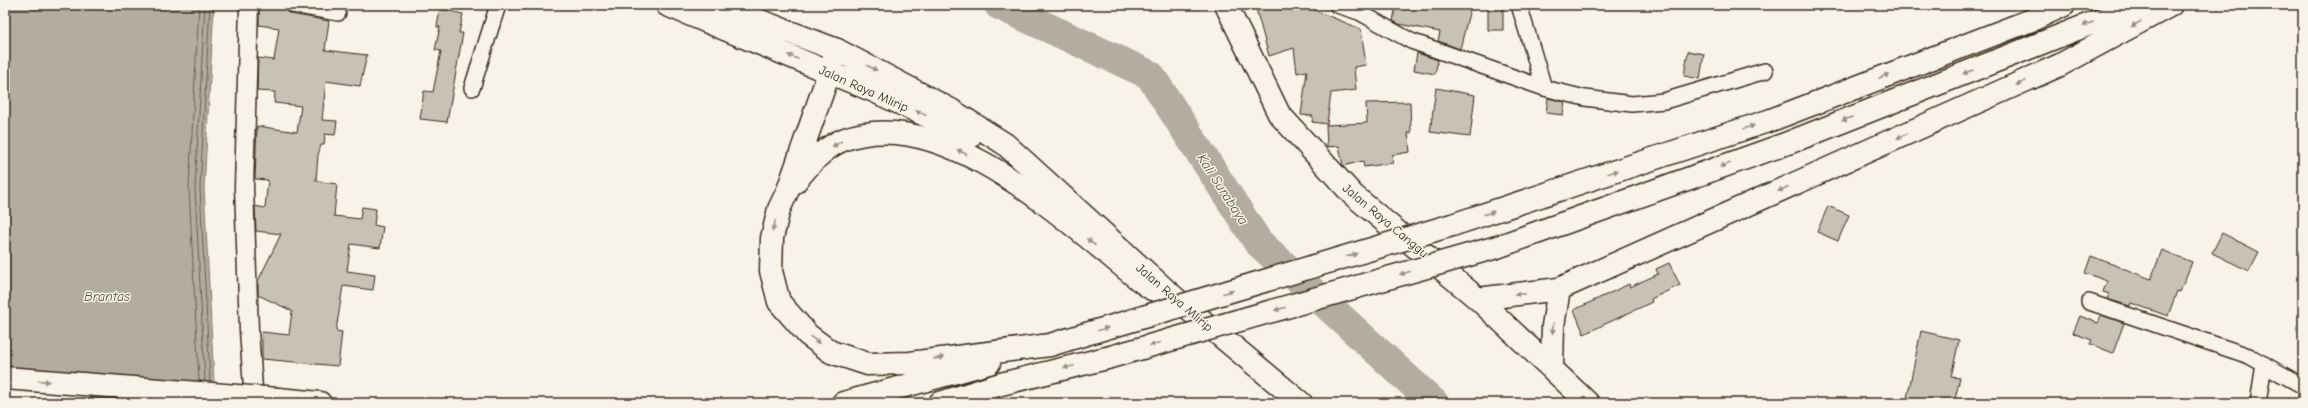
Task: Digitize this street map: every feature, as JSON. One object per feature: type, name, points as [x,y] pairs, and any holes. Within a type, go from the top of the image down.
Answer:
[{"type":"main road","name":"Jalan Raya Mlirip","points":[[667,5],[829,72],[946,125],[1053,186]]},
{"type":"main road","name":"Jalan Raya Mlirip","points":[[718,5],[837,50],[958,114],[1005,144],[1170,293],[1301,403]]},
{"type":"main road","name":"Jalan Raya Canggu","points":[[1226,5],[1279,114],[1353,195],[1478,299],[1552,367],[1588,403]]},
{"type":"main road","points":[[843,403],[1058,343],[1452,225],[1770,120],[2034,19],[2064,5]]},
{"type":"main road","points":[[940,403],[1001,384],[1107,358],[1497,247],[1788,143],[2138,5]]},
{"type":"main road","points":[[1478,299],[1559,289],[2060,65],[2171,5]]},
{"type":"main road","points":[[837,50],[788,190],[779,209],[772,238],[770,270],[779,302],[808,335],[831,352],[868,364],[910,363],[1058,343]]},
{"type":"main road","points":[[788,190],[817,156],[844,140],[875,132],[898,132],[920,137],[955,148],[994,168],[1033,196],[1142,282],[1152,289],[1170,293]]},
{"type":"main road","points":[[1552,367],[1553,326],[1559,289]]},
{"type":"main road","points":[[5,378],[320,403]]},
{"type":"main road","points":[[5,397],[81,403]]},
{"type":"street","points":[[249,5],[244,187],[249,330],[254,403]]},
{"type":"street","points":[[292,5],[338,13]]},
{"type":"street","points":[[472,88],[498,5]]},
{"type":"street","points":[[1337,5],[1359,8],[1411,41],[1544,88],[1585,98],[1632,104],[1664,101],[1765,71]]},
{"type":"street","points":[[1519,5],[1544,88]]},
{"type":"street","points":[[2089,302],[2249,356],[2303,386]]},
{"type":"street","points":[[2258,403],[2264,364]]},
{"type":"water","name":"Brantas","points":[[5,5],[214,5],[204,188],[215,403],[5,403]]},
{"type":"building","points":[[259,5],[284,6],[287,12],[291,14],[329,21],[325,50],[367,55],[360,86],[326,81],[322,120],[337,121],[335,135],[325,134],[324,145],[321,145],[318,155],[316,181],[337,184],[334,216],[360,219],[362,207],[376,209],[374,225],[383,227],[380,248],[351,244],[347,271],[375,275],[373,290],[343,286],[336,331],[342,332],[338,366],[262,359],[262,332],[289,335],[292,311],[258,295],[258,281],[281,234],[256,231],[255,206],[265,208],[268,180],[255,179],[257,126],[297,132],[301,106],[274,103],[275,92],[257,91],[258,58],[274,60],[279,28],[259,25]]},
{"type":"building","points":[[1255,5],[1313,5],[1314,10],[1361,29],[1366,65],[1354,67],[1356,90],[1331,93],[1327,124],[1312,122],[1313,116],[1301,115],[1307,71],[1297,73],[1294,48],[1269,56]]},
{"type":"building","points":[[1396,5],[1471,5],[1460,49],[1438,41],[1440,32],[1399,24],[1393,21]]},
{"type":"building","points":[[1488,5],[1503,5],[1503,30],[1488,30]]},
{"type":"building","points":[[440,9],[463,14],[459,33],[463,33],[447,122],[420,119],[424,91],[433,92],[441,51],[435,50],[440,27],[437,27]]},
{"type":"building","points":[[1688,51],[1704,54],[1700,79],[1684,76]]},
{"type":"building","points":[[1417,53],[1438,60],[1435,74],[1414,70]]},
{"type":"building","points":[[1436,88],[1475,95],[1470,137],[1430,132]]},
{"type":"building","points":[[1548,98],[1565,102],[1563,115],[1546,113]]},
{"type":"building","points":[[1410,102],[1411,133],[1408,133],[1410,152],[1392,155],[1393,163],[1364,167],[1363,161],[1343,166],[1339,146],[1327,147],[1326,125],[1367,123],[1366,103]]},
{"type":"building","points":[[1828,206],[1849,215],[1838,241],[1817,232]]},
{"type":"building","points":[[2222,233],[2259,252],[2249,271],[2212,253]]},
{"type":"building","points":[[2162,250],[2192,262],[2180,292],[2177,291],[2168,316],[2131,303],[2130,306],[2107,299],[2109,294],[2103,292],[2107,281],[2085,273],[2091,256],[2151,279]]},
{"type":"building","points":[[1669,263],[1680,285],[1651,299],[1652,302],[1584,334],[1574,310],[1629,284],[1630,287],[1658,274],[1656,269]]},
{"type":"building","points":[[2101,315],[2124,323],[2113,353],[2090,344],[2092,340],[2073,333],[2080,316],[2098,323]]},
{"type":"building","points":[[1921,331],[1959,340],[1951,377],[1960,378],[1954,403],[1906,403]]},
{"type":"waterway","name":"Kali Surabaya","points":[[999,5],[1150,75],[1258,242],[1434,403]]}]
